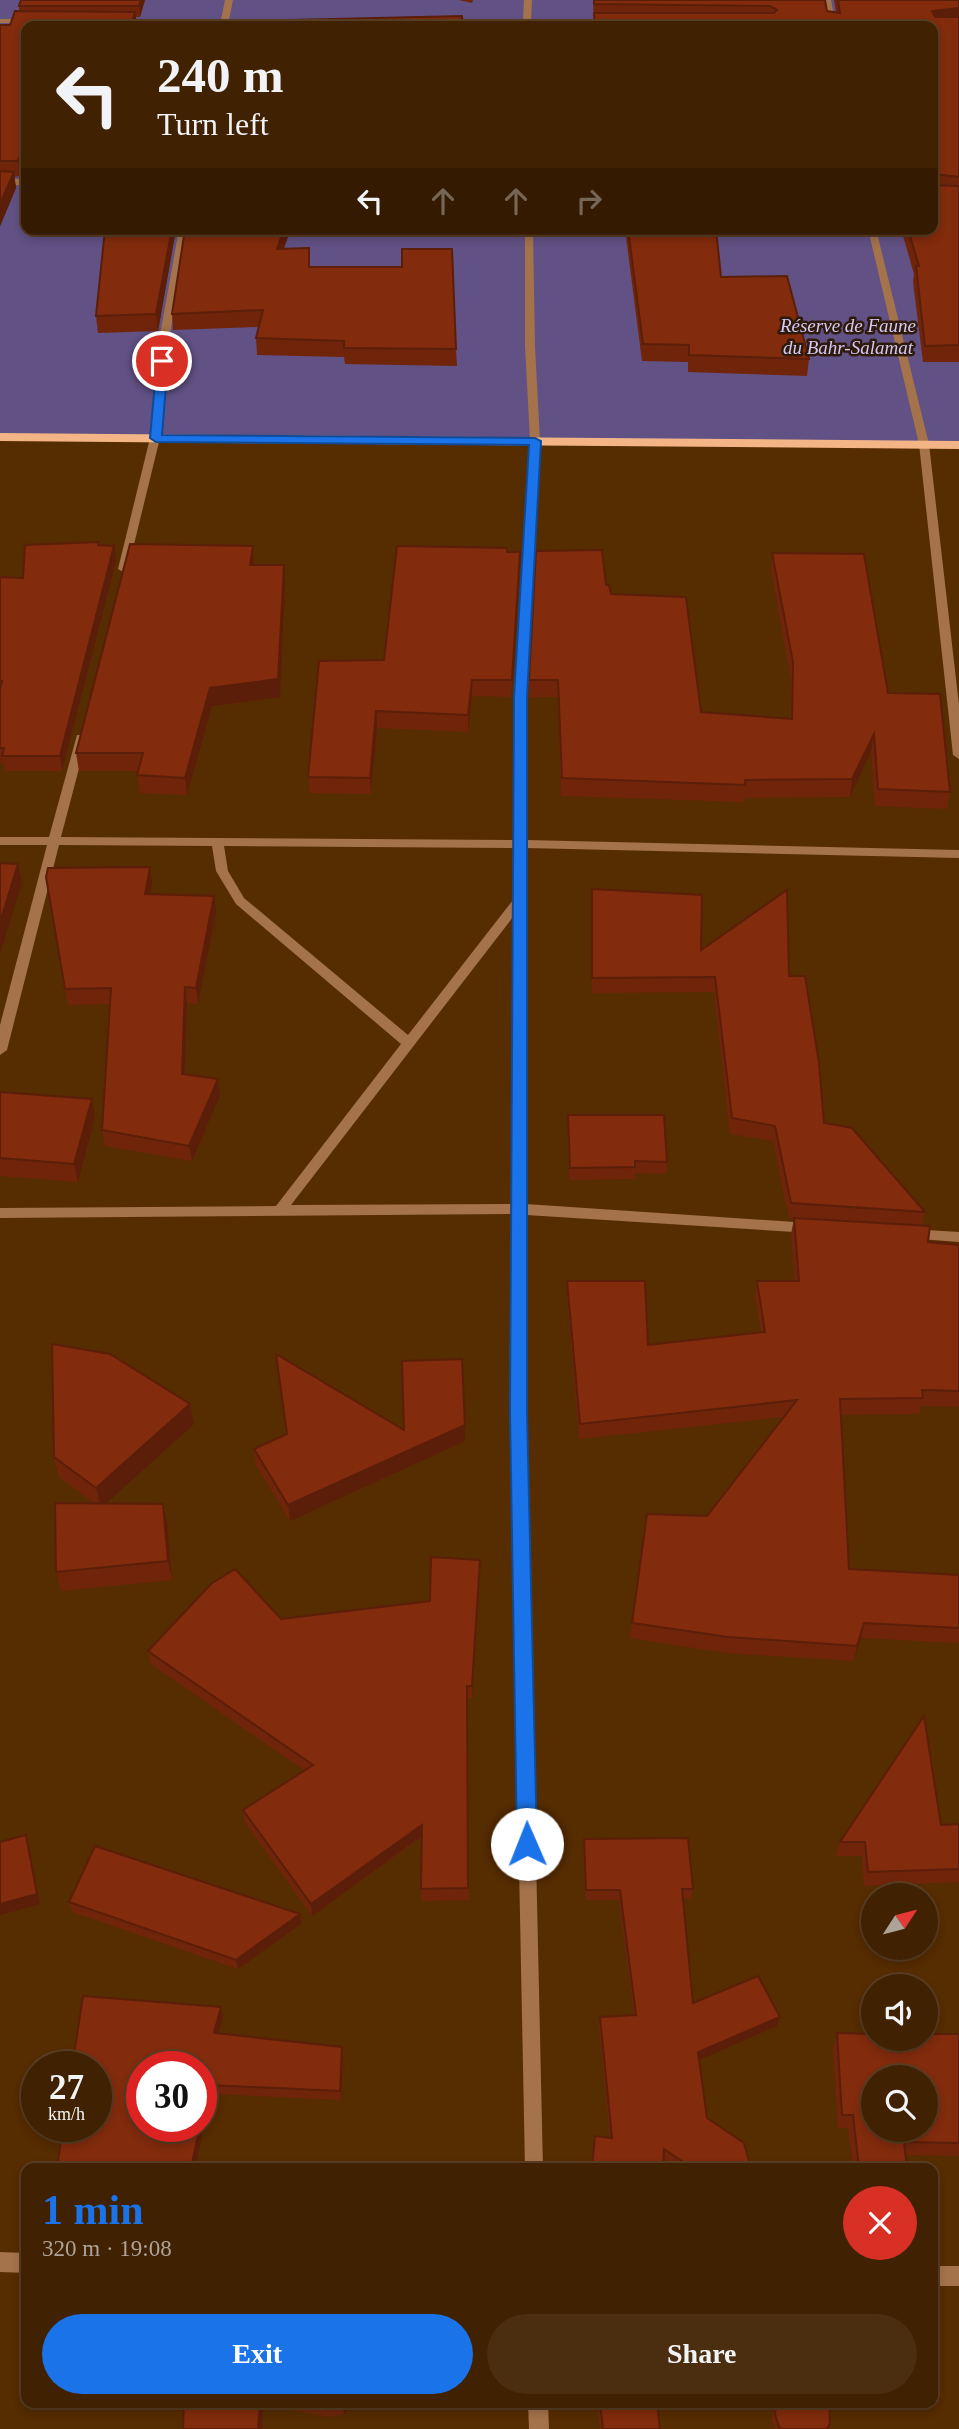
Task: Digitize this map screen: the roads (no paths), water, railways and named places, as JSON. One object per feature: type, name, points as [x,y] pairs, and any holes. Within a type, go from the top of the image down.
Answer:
[{"type":"main road","points":[[0,437],[959,445]]},
{"type":"street","points":[[225,21],[229,0]]},
{"type":"street","points":[[527,21],[528,0]]},
{"type":"street","points":[[827,0],[831,21]]},
{"type":"street","points":[[0,21],[40,21]]},
{"type":"street","points":[[0,182],[21,182]]},
{"type":"street","points":[[120,583],[156,438],[165,335],[182,235]]},
{"type":"street","points":[[529,235],[530,346],[535,441],[520,697],[519,1426],[534,2163]]},
{"type":"street","points":[[873,235],[924,444],[959,755]]},
{"type":"street","points":[[0,1050],[84,726]]},
{"type":"street","points":[[0,841],[520,844],[959,854]]},
{"type":"street","points":[[218,843],[222,872],[240,901],[410,1043]]},
{"type":"street","points":[[280,1210],[520,900]]},
{"type":"street","points":[[0,1213],[519,1209],[821,1228]]},
{"type":"street","points":[[890,1233],[959,1237]]},
{"type":"street","points":[[0,2262],[21,2263]]},
{"type":"street","points":[[938,2276],[959,2276]]},
{"type":"street","points":[[538,2408],[539,2429]]},
{"type":"park label","name":"Réserve de Faune du Bahr-Salamat","points":[[848,336]]}]
